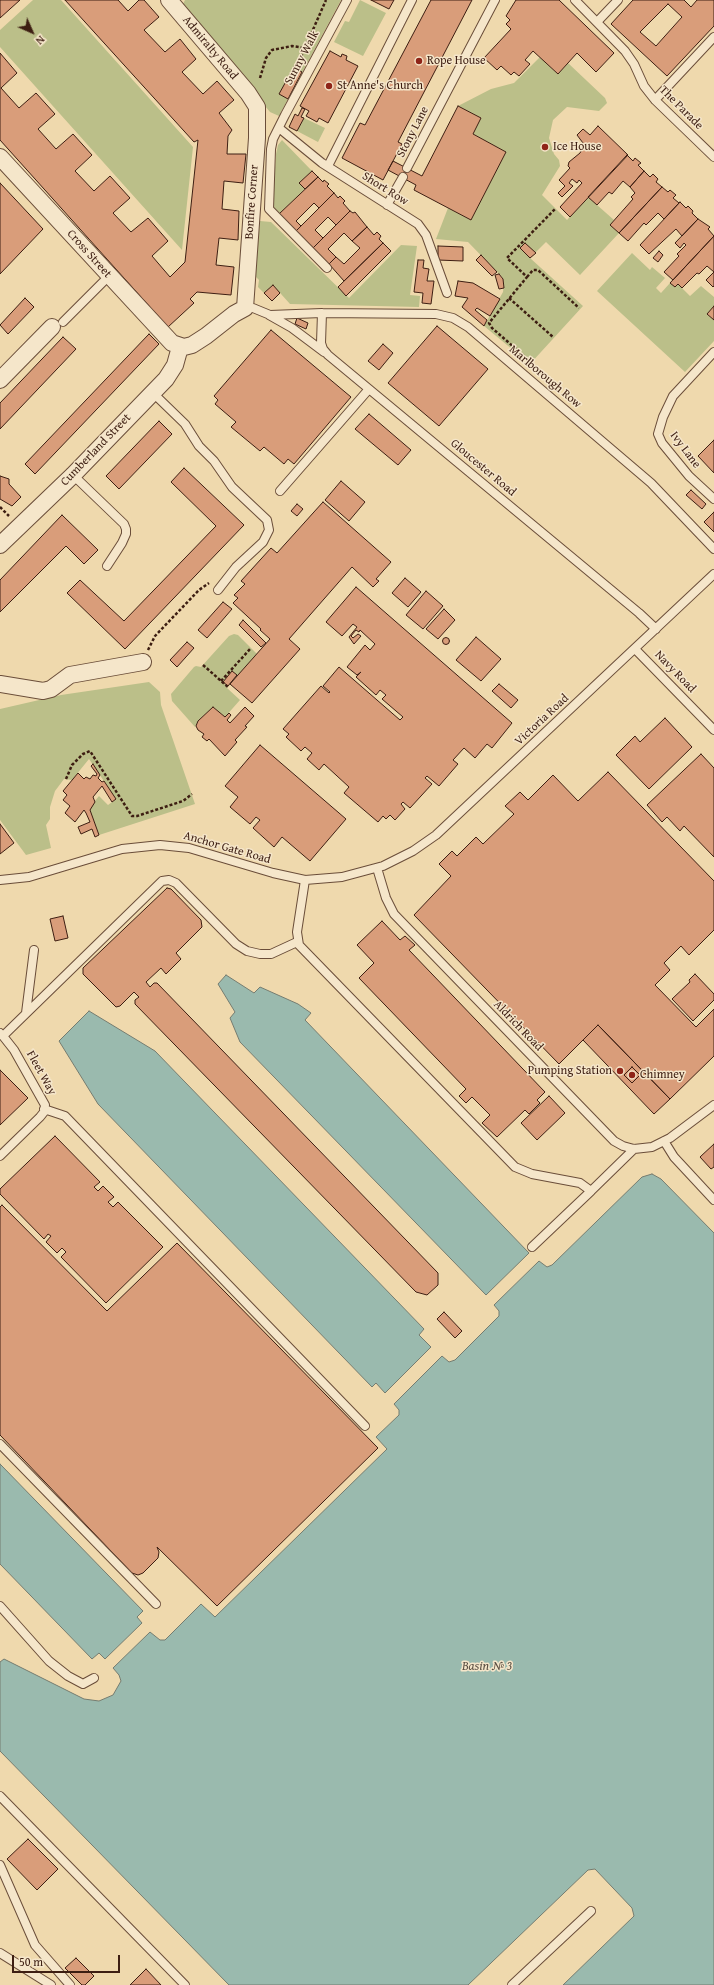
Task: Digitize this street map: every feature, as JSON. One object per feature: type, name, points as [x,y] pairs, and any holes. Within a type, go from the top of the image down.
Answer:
[{"type":"street","name":"Admiralty Road","points":[[169,0],[251,97]]},
{"type":"street","name":"Bonfire Corner","points":[[245,308],[258,113],[255,102],[251,97]]},
{"type":"street","name":"Cross Street","points":[[0,157],[166,338],[180,347]]},
{"type":"street","points":[[180,347],[192,345],[234,314],[245,308]]},
{"type":"street","points":[[0,380],[58,325]]},
{"type":"street","name":"Cumberland Street","points":[[0,545],[73,475],[173,369],[180,347]]},
{"type":"street","points":[[0,684],[43,691],[51,689],[70,675],[143,662]]},
{"type":"lane","name":"Sunny Walk","points":[[327,268],[269,209],[271,149],[278,128],[347,0]]},
{"type":"lane","points":[[328,166],[412,0]]},
{"type":"lane","name":"Stony Lane","points":[[407,168],[495,0]]},
{"type":"lane","name":"The Parade","points":[[575,0],[598,22],[631,60],[644,86],[655,100],[714,157]]},
{"type":"lane","points":[[598,22],[618,0]]},
{"type":"lane","points":[[655,100],[714,38]]},
{"type":"lane","name":"Short Row","points":[[278,128],[328,166],[421,228],[447,293]]},
{"type":"lane","name":"Stony Lane","points":[[387,205],[402,177]]},
{"type":"lane","points":[[58,325],[109,276]]},
{"type":"lane","name":"Gloucester Road","points":[[245,308],[253,308],[292,328],[328,355],[639,613],[656,629]]},
{"type":"lane","points":[[322,313],[321,343],[323,349],[328,355]]},
{"type":"lane","name":"Marlborough Row","points":[[268,315],[322,313],[436,314],[458,320],[651,483],[714,549]]},
{"type":"lane","name":"Ivy Lane","points":[[714,352],[673,396],[662,417],[658,434],[662,443],[689,476],[714,499]]},
{"type":"lane","points":[[280,491],[370,389]]},
{"type":"lane","points":[[152,392],[185,424],[199,446],[214,461],[229,484],[267,520],[269,530],[263,542],[236,567],[218,590]]},
{"type":"lane","points":[[73,475],[124,524],[126,529],[126,534],[122,543],[107,566]]},
{"type":"lane","name":"Victoria Road","points":[[377,868],[413,851],[436,835],[636,649],[714,574]]},
{"type":"lane","name":"Navy Road","points":[[636,649],[714,730]]},
{"type":"lane","name":"Anchor Gate Road","points":[[0,880],[28,877],[122,849],[160,845],[189,848],[273,873],[305,880],[342,877],[377,868]]},
{"type":"lane","name":"Aldrich Road","points":[[377,868],[389,905],[397,918],[614,1141],[623,1146],[634,1149]]},
{"type":"lane","points":[[1,1035],[26,1014],[158,884],[164,880],[171,880],[176,883],[234,941],[247,951],[260,954],[271,954],[297,942]]},
{"type":"lane","points":[[305,880],[297,942],[308,956],[515,1167],[532,1174],[580,1183],[590,1191]]},
{"type":"lane","points":[[26,1014],[34,950]]},
{"type":"lane","name":"Fleet Way","points":[[0,1156],[40,1117],[44,1109],[42,1098],[14,1050],[1,1035]]},
{"type":"lane","points":[[532,1247],[634,1149],[648,1148],[664,1141],[714,1105]]},
{"type":"lane","points":[[44,1109],[64,1116],[365,1426]]},
{"type":"lane","points":[[664,1141],[674,1158],[714,1200]]},
{"type":"lane","points":[[0,1444],[156,1604]]},
{"type":"lane","points":[[0,1606],[49,1661],[68,1676],[83,1684],[94,1678]]},
{"type":"lane","points":[[0,1796],[185,1985]]},
{"type":"lane","points":[[0,1865],[35,1945],[70,1985]]},
{"type":"lane","points":[[512,1985],[591,1911]]},
{"type":"lane","points":[[0,1954],[51,1985]]},
{"type":"path","points":[[296,68],[326,0]]},
{"type":"path","points":[[260,78],[266,58],[272,50],[292,46],[305,48]]},
{"type":"path","points":[[527,277],[507,258],[555,209]]},
{"type":"path","points":[[531,362],[489,325],[509,298],[533,270],[538,270],[579,308]]},
{"type":"path","points":[[509,298],[553,337]]},
{"type":"path","points":[[143,662],[155,636],[199,590],[211,581],[218,590]]},
{"type":"path","points":[[221,681],[251,648]]},
{"type":"path","points":[[203,665],[228,687]]},
{"type":"path","points":[[66,779],[72,765],[86,752],[90,751],[132,816],[183,801],[192,794]]},
{"type":"green space","points":[[33,0],[61,0],[193,147],[182,250],[0,47],[0,30]]},
{"type":"green space","points":[[185,0],[341,0],[279,116],[270,112],[182,6]]},
{"type":"green space","points":[[360,0],[386,13],[363,56],[334,42],[345,21],[349,22]]},
{"type":"green space","points":[[540,57],[558,74],[568,63],[605,98],[607,103],[599,111],[567,107],[553,120],[549,138],[554,154],[559,160],[560,166],[542,195],[567,220],[588,197],[614,220],[610,225],[619,233],[580,275],[546,242],[530,258],[583,306],[530,364],[484,326],[503,292],[504,283],[502,277],[468,242],[436,239],[448,208],[471,220],[506,152],[473,134],[481,118],[458,106],[491,89],[514,83]]},
{"type":"green space","points":[[304,118],[325,128],[318,142],[297,131]]},
{"type":"green space","points":[[282,140],[312,171],[299,183],[305,189],[279,214],[272,207],[276,154],[278,145]]},
{"type":"green space","points":[[260,221],[271,222],[349,298],[401,245],[417,246],[410,295],[420,296],[419,307],[290,304],[273,285],[264,293],[258,287],[259,280],[255,276]]},
{"type":"green space","points":[[632,253],[650,270],[652,267],[665,278],[656,288],[661,293],[670,283],[678,284],[690,296],[701,286],[714,297],[714,306],[707,314],[714,320],[714,341],[685,372],[597,291]]},
{"type":"green space","points":[[234,634],[238,635],[257,654],[227,688],[240,700],[225,717],[213,707],[199,720],[195,727],[172,701],[171,694],[194,667],[201,667],[229,636]]},
{"type":"green space","points":[[149,682],[160,692],[161,705],[195,804],[99,835],[89,808],[99,796],[108,805],[116,799],[89,759],[72,780],[64,779],[55,791],[50,807],[50,819],[46,825],[51,848],[26,855],[0,820],[0,709],[61,695]]},
{"type":"water","points":[[226,975],[254,993],[260,987],[298,1004],[311,1013],[305,1020],[529,1253],[486,1295],[240,1042],[230,1018],[235,1012],[218,984]]},
{"type":"water","points":[[89,1011],[155,1051],[424,1329],[419,1335],[431,1347],[385,1393],[376,1383],[372,1387],[98,1104],[59,1041]]},
{"type":"water","name":"Basin № 3","points":[[652,1174],[661,1179],[714,1233],[714,1985],[563,1985],[634,1916],[632,1908],[595,1869],[588,1870],[468,1985],[229,1985],[0,1751],[0,1662],[4,1659],[84,1699],[99,1701],[113,1695],[121,1681],[119,1675],[113,1668],[150,1632],[160,1640],[165,1640],[201,1604],[215,1617],[387,1449],[376,1437],[399,1415],[399,1410],[394,1404],[442,1356],[449,1362],[455,1360],[499,1316],[499,1311],[494,1305],[539,1261],[547,1267],[552,1265],[642,1177]]},
{"type":"water","points":[[0,1464],[143,1611],[137,1617],[142,1623],[105,1659],[99,1653],[92,1659],[0,1564]]},
{"type":"building","points":[[0,0],[20,0],[0,18]]},
{"type":"building","points":[[65,0],[118,0],[128,11],[139,0],[144,0],[159,17],[144,30],[165,52],[180,39],[196,59],[182,72],[203,94],[217,81],[234,100],[219,113],[232,130],[228,136],[227,154],[246,154],[243,183],[224,181],[222,209],[239,211],[238,240],[219,238],[216,265],[234,267],[231,295],[197,292],[190,299],[194,303],[168,327],[0,140],[0,53],[17,73],[1,88],[19,108],[36,93],[55,114],[38,129],[56,149],[73,134],[92,155],[75,171],[94,191],[110,176],[130,198],[113,213],[131,232],[148,218],[168,241],[152,256],[170,277],[185,262],[198,140],[194,142]]},
{"type":"building","points":[[371,0],[394,0],[389,9]]},
{"type":"building","name":"Rope House","points":[[431,0],[472,0],[398,142],[402,144],[383,180],[342,158],[360,123],[365,125]]},
{"type":"building","points":[[516,0],[559,0],[614,53],[596,72],[577,53],[558,74],[533,51],[525,60],[530,64],[519,76],[514,72],[511,75],[501,66],[497,70],[484,58],[511,29],[506,24],[510,20],[506,16]]},
{"type":"building","points":[[633,0],[684,0],[691,7],[697,0],[714,0],[714,26],[667,76],[611,24]],"holes":[[[668,4],[682,17],[656,46],[640,32]]]},
{"type":"building","name":"St Anne's Church","points":[[330,51],[341,57],[342,54],[347,56],[346,60],[358,66],[328,123],[319,118],[317,122],[306,116],[309,111],[300,106]]},
{"type":"building","points":[[294,67],[302,72],[288,99],[279,94]]},
{"type":"building","points":[[458,106],[481,118],[473,134],[506,152],[471,220],[414,190],[416,185],[388,170],[393,161],[422,176]]},
{"type":"building","points":[[302,108],[305,109],[301,117],[304,118],[297,131],[289,127],[295,114],[298,116]]},
{"type":"building","points":[[598,126],[628,155],[570,217],[560,207],[582,183],[579,180],[577,183],[572,179],[569,183],[573,186],[562,197],[558,193],[565,186],[559,180],[570,168],[568,166],[569,162],[580,153],[583,148],[586,147],[577,135],[583,129],[590,135]]},
{"type":"building","points":[[627,155],[633,161],[635,158],[641,163],[638,165],[644,171],[630,187],[623,181],[612,194],[609,192],[597,205],[588,197]]},
{"type":"building","points":[[312,171],[318,177],[305,189],[299,183]]},
{"type":"building","points":[[644,171],[650,177],[653,174],[658,179],[656,182],[662,187],[619,233],[610,225],[633,199],[631,197],[635,193],[630,187]]},
{"type":"building","points":[[318,177],[323,182],[324,180],[329,184],[327,186],[334,193],[319,208],[314,203],[296,221],[301,226],[296,231],[279,214]]},
{"type":"building","points":[[0,183],[43,229],[0,274]]},
{"type":"building","points":[[662,187],[668,192],[670,190],[676,195],[673,198],[679,203],[664,219],[658,213],[646,225],[644,223],[628,241],[619,233]]},
{"type":"building","points":[[334,193],[338,198],[340,196],[345,201],[343,203],[350,211],[336,225],[328,217],[315,230],[323,238],[313,248],[296,231]]},
{"type":"building","points":[[680,202],[686,208],[688,206],[698,219],[682,236],[676,229],[649,254],[640,245]]},
{"type":"building","points":[[350,211],[353,213],[355,212],[367,227],[352,241],[344,233],[328,249],[336,257],[329,264],[313,248]]},
{"type":"building","points":[[698,219],[710,227],[708,229],[714,236],[673,280],[664,272],[679,256],[677,254],[686,245],[684,243],[680,248],[675,243]]},
{"type":"building","points":[[367,227],[374,235],[377,232],[381,236],[379,239],[383,243],[344,281],[329,264],[336,257],[344,264],[360,248],[352,241]]},
{"type":"building","points":[[714,236],[714,272],[707,266],[699,274],[697,273],[682,288],[678,284],[675,287],[670,283]]},
{"type":"building","points":[[383,243],[391,251],[346,296],[338,287]]},
{"type":"building","points":[[525,243],[536,253],[530,258],[520,248]]},
{"type":"building","points":[[438,246],[463,247],[463,261],[438,260]]},
{"type":"building","points":[[659,251],[663,255],[658,262],[653,258]]},
{"type":"building","points":[[481,255],[497,272],[492,276],[476,260]]},
{"type":"building","points":[[418,260],[424,260],[423,268],[429,269],[427,281],[434,281],[431,304],[422,303],[423,293],[414,292]]},
{"type":"building","points":[[714,272],[714,286],[713,287],[706,280]]},
{"type":"building","points":[[499,274],[503,279],[504,288],[499,289],[495,275]]},
{"type":"building","points":[[458,281],[473,283],[500,299],[490,316],[477,308],[475,310],[487,320],[484,326],[462,307],[468,298],[455,296]]},
{"type":"building","points":[[273,285],[280,293],[272,301],[264,293]]},
{"type":"building","points":[[25,298],[34,307],[8,334],[0,325]]},
{"type":"building","points":[[714,306],[714,320],[707,314]]},
{"type":"building","points":[[297,318],[308,323],[306,329],[295,324]]},
{"type":"building","points":[[437,326],[488,369],[439,426],[388,383]]},
{"type":"building","points":[[271,330],[351,397],[294,464],[288,459],[284,464],[264,447],[260,451],[231,427],[236,422],[215,404],[218,400],[214,396]]},
{"type":"building","points":[[149,334],[159,344],[35,474],[25,464]]},
{"type":"building","points":[[63,337],[76,349],[0,429],[0,403]]},
{"type":"building","points":[[383,344],[393,353],[379,370],[368,361]]},
{"type":"building","points":[[369,414],[411,450],[398,465],[355,429]]},
{"type":"building","points":[[159,421],[172,434],[119,489],[106,476]]},
{"type":"building","points":[[714,440],[714,473],[698,456]]},
{"type":"building","points":[[184,468],[244,525],[125,649],[67,593],[80,580],[124,621],[216,526],[171,482]]},
{"type":"building","points":[[0,476],[9,479],[9,484],[21,497],[12,506],[0,499]]},
{"type":"building","points":[[341,481],[365,502],[349,521],[325,500]]},
{"type":"building","points":[[691,490],[706,504],[702,509],[686,495]]},
{"type":"building","points":[[323,502],[391,562],[376,579],[379,581],[373,587],[352,567],[289,639],[300,649],[252,703],[230,684],[270,639],[233,603],[238,598],[234,595],[245,584],[241,581],[271,548],[277,553]]},
{"type":"building","points":[[297,504],[303,509],[297,516],[291,511]]},
{"type":"building","points":[[714,512],[714,532],[704,522]]},
{"type":"building","points":[[62,515],[98,550],[84,564],[66,546],[0,612],[0,580]]},
{"type":"building","points":[[405,578],[421,592],[408,607],[392,593]]},
{"type":"building","points":[[356,587],[512,723],[492,748],[487,744],[475,758],[464,748],[453,760],[458,764],[439,786],[427,776],[425,778],[432,784],[410,808],[403,802],[401,804],[405,809],[395,820],[390,815],[386,819],[383,816],[378,822],[344,793],[349,787],[324,764],[319,770],[307,759],[312,753],[305,747],[301,751],[286,737],[289,734],[283,729],[321,686],[329,693],[330,692],[323,686],[339,667],[400,720],[403,717],[382,699],[386,695],[380,690],[376,695],[356,677],[361,672],[357,675],[347,667],[365,645],[370,650],[375,644],[360,630],[359,632],[356,630],[351,636],[353,638],[358,634],[361,636],[354,644],[349,637],[357,627],[353,624],[342,636],[326,622]]},
{"type":"building","points":[[426,591],[443,606],[423,629],[406,615]]},
{"type":"building","points":[[223,602],[232,609],[207,638],[198,630]]},
{"type":"building","points":[[444,609],[455,620],[438,639],[426,629]]},
{"type":"building","points":[[243,620],[266,643],[261,647],[239,625]]},
{"type":"building","points":[[476,637],[501,659],[481,681],[456,660]]},
{"type":"building","points":[[446,638],[449,641],[446,644],[443,641]]},
{"type":"building","points":[[187,642],[194,648],[177,667],[170,660]]},
{"type":"building","points":[[232,671],[237,675],[228,686],[223,682]]},
{"type":"building","points":[[499,684],[518,700],[511,708],[492,691]]},
{"type":"building","points":[[213,707],[225,717],[229,713],[231,715],[227,720],[230,723],[245,707],[254,716],[245,726],[247,727],[235,740],[237,742],[225,756],[209,739],[207,741],[202,737],[204,734],[198,730],[196,726],[198,721]]},
{"type":"building","points":[[665,718],[692,747],[649,789],[616,755],[635,736],[640,742]]},
{"type":"building","points":[[260,745],[346,819],[310,861],[282,837],[274,847],[253,828],[260,820],[256,817],[250,824],[230,807],[238,797],[225,786]]},
{"type":"building","points":[[701,754],[714,768],[714,857],[684,826],[680,831],[667,817],[662,822],[647,805]]},
{"type":"building","points":[[93,764],[100,775],[98,778],[102,782],[104,781],[116,799],[112,802],[102,786],[93,797],[95,802],[90,810],[99,835],[95,837],[92,829],[81,834],[78,827],[90,822],[84,810],[75,822],[65,813],[70,806],[63,800],[67,795],[63,791],[78,773],[84,779],[86,777],[90,779],[93,775],[96,776],[97,774],[91,766]]},
{"type":"building","points":[[608,772],[714,881],[714,930],[689,955],[681,946],[664,963],[670,970],[655,985],[696,1027],[714,1009],[714,1056],[670,1099],[598,1025],[559,1064],[414,915],[451,876],[439,864],[452,851],[457,856],[476,837],[483,844],[514,814],[505,806],[520,792],[528,800],[553,775],[578,801]]},
{"type":"building","points":[[0,824],[14,843],[0,854]]},
{"type":"building","points":[[167,888],[171,889],[201,920],[202,927],[176,953],[181,959],[166,974],[161,968],[146,982],[150,987],[154,983],[157,983],[438,1273],[438,1285],[427,1295],[416,1292],[135,1004],[135,1000],[139,997],[134,992],[120,1006],[116,1007],[83,974],[83,968]]},
{"type":"building","points":[[63,916],[68,938],[55,941],[50,919]]},
{"type":"building","points":[[382,921],[400,940],[405,936],[415,945],[409,950],[545,1092],[537,1100],[540,1103],[529,1114],[525,1110],[497,1137],[482,1123],[490,1115],[472,1097],[466,1103],[459,1096],[466,1089],[359,978],[374,963],[357,945]]},
{"type":"building","points":[[695,974],[714,994],[714,1000],[693,1021],[672,999],[690,982],[689,980]]},
{"type":"building","name":"Pumping Station","points":[[598,1025],[670,1099],[654,1114],[583,1040]],"holes":[[[632,1067],[640,1075],[632,1083],[624,1075]]]},
{"type":"building","name":"Chimney","points":[[632,1067],[640,1075],[632,1083],[624,1075]]},
{"type":"building","points":[[0,1070],[28,1098],[0,1125]]},
{"type":"building","points":[[549,1096],[565,1113],[537,1140],[521,1123]]},
{"type":"building","points":[[55,1136],[100,1182],[94,1187],[98,1191],[103,1186],[114,1197],[108,1202],[113,1207],[118,1202],[163,1247],[106,1303],[61,1257],[66,1252],[62,1248],[57,1253],[46,1242],[51,1236],[48,1234],[44,1239],[0,1194],[0,1189]]},
{"type":"building","points":[[714,1144],[714,1167],[711,1169],[700,1157]]},
{"type":"building","points":[[2,1205],[107,1311],[177,1243],[378,1448],[217,1606],[157,1547],[159,1552],[158,1558],[143,1573],[138,1575],[132,1573],[0,1435],[0,1207]]},
{"type":"building","points":[[444,1312],[462,1331],[455,1338],[437,1319]]},
{"type":"building","points":[[28,1839],[58,1869],[37,1890],[7,1859]]},
{"type":"building","points":[[76,1958],[94,1976],[85,1985],[82,1985],[65,1968]]},
{"type":"building","points":[[146,1969],[161,1985],[130,1985]]},
{"type":"place","name":"Rope House","points":[[419,61]]},
{"type":"place","name":"St Anne's Church","points":[[329,86]]},
{"type":"place","name":"Ice House","points":[[545,147]]},
{"type":"place","name":"Pumping Station","points":[[620,1071]]},
{"type":"place","name":"Chimney","points":[[632,1075]]}]
